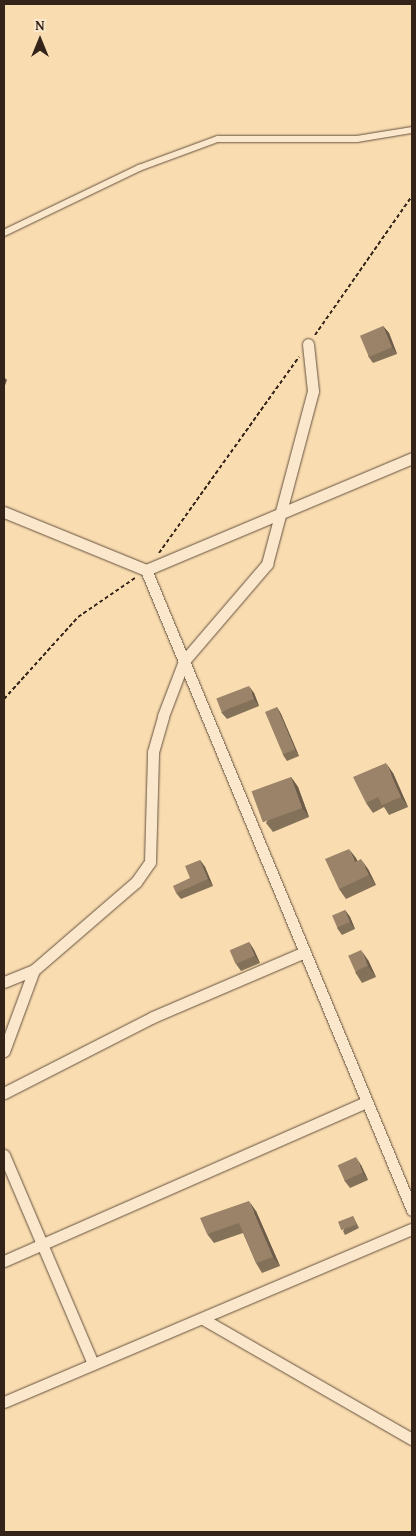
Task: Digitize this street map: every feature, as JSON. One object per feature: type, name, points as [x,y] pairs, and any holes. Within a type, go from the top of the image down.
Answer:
[{"type":"street","points":[[4,982],[34,970],[136,882],[150,862],[153,752],[184,661],[267,564],[283,514],[312,391],[308,344]]},
{"type":"street","points":[[4,512],[146,570],[283,514],[412,458]]},
{"type":"street","points":[[146,570],[412,1210]]},
{"type":"street","points":[[4,1093],[153,1017],[305,952]]},
{"type":"street","points":[[4,1051],[34,970]]},
{"type":"street","points":[[4,1261],[367,1102]]},
{"type":"street","points":[[4,1156],[40,1245],[93,1364]]},
{"type":"street","points":[[4,1402],[203,1320],[412,1229]]},
{"type":"street","points":[[203,1320],[412,1439]]},
{"type":"lane","points":[[4,233],[139,168],[218,139],[357,139],[412,130]]},
{"type":"path","points":[[158,554],[412,196]]},
{"type":"path","points":[[4,699],[78,618],[146,570]]},
{"type":"building","points":[[383,326],[392,347],[369,357],[360,336]]},
{"type":"building","points":[[249,686],[254,699],[221,712],[216,699]]},
{"type":"building","points":[[277,707],[295,749],[283,754],[265,712]]},
{"type":"building","points":[[386,763],[401,797],[382,805],[378,797],[366,803],[353,777]]},
{"type":"building","points":[[291,777],[302,808],[263,822],[252,791]]},
{"type":"building","points":[[349,849],[355,862],[361,859],[369,875],[339,889],[325,859]]},
{"type":"building","points":[[200,860],[208,879],[176,893],[173,886],[190,878],[185,866]]},
{"type":"building","points":[[345,910],[350,922],[337,927],[332,915]]},
{"type":"building","points":[[249,942],[255,956],[236,964],[230,950]]},
{"type":"building","points":[[361,950],[368,966],[355,971],[348,956]]},
{"type":"building","points":[[356,1157],[363,1173],[345,1181],[338,1165]]},
{"type":"building","points":[[249,1201],[273,1257],[256,1263],[239,1223],[207,1234],[200,1218]]},
{"type":"building","points":[[353,1216],[356,1224],[341,1230],[338,1222]]}]
